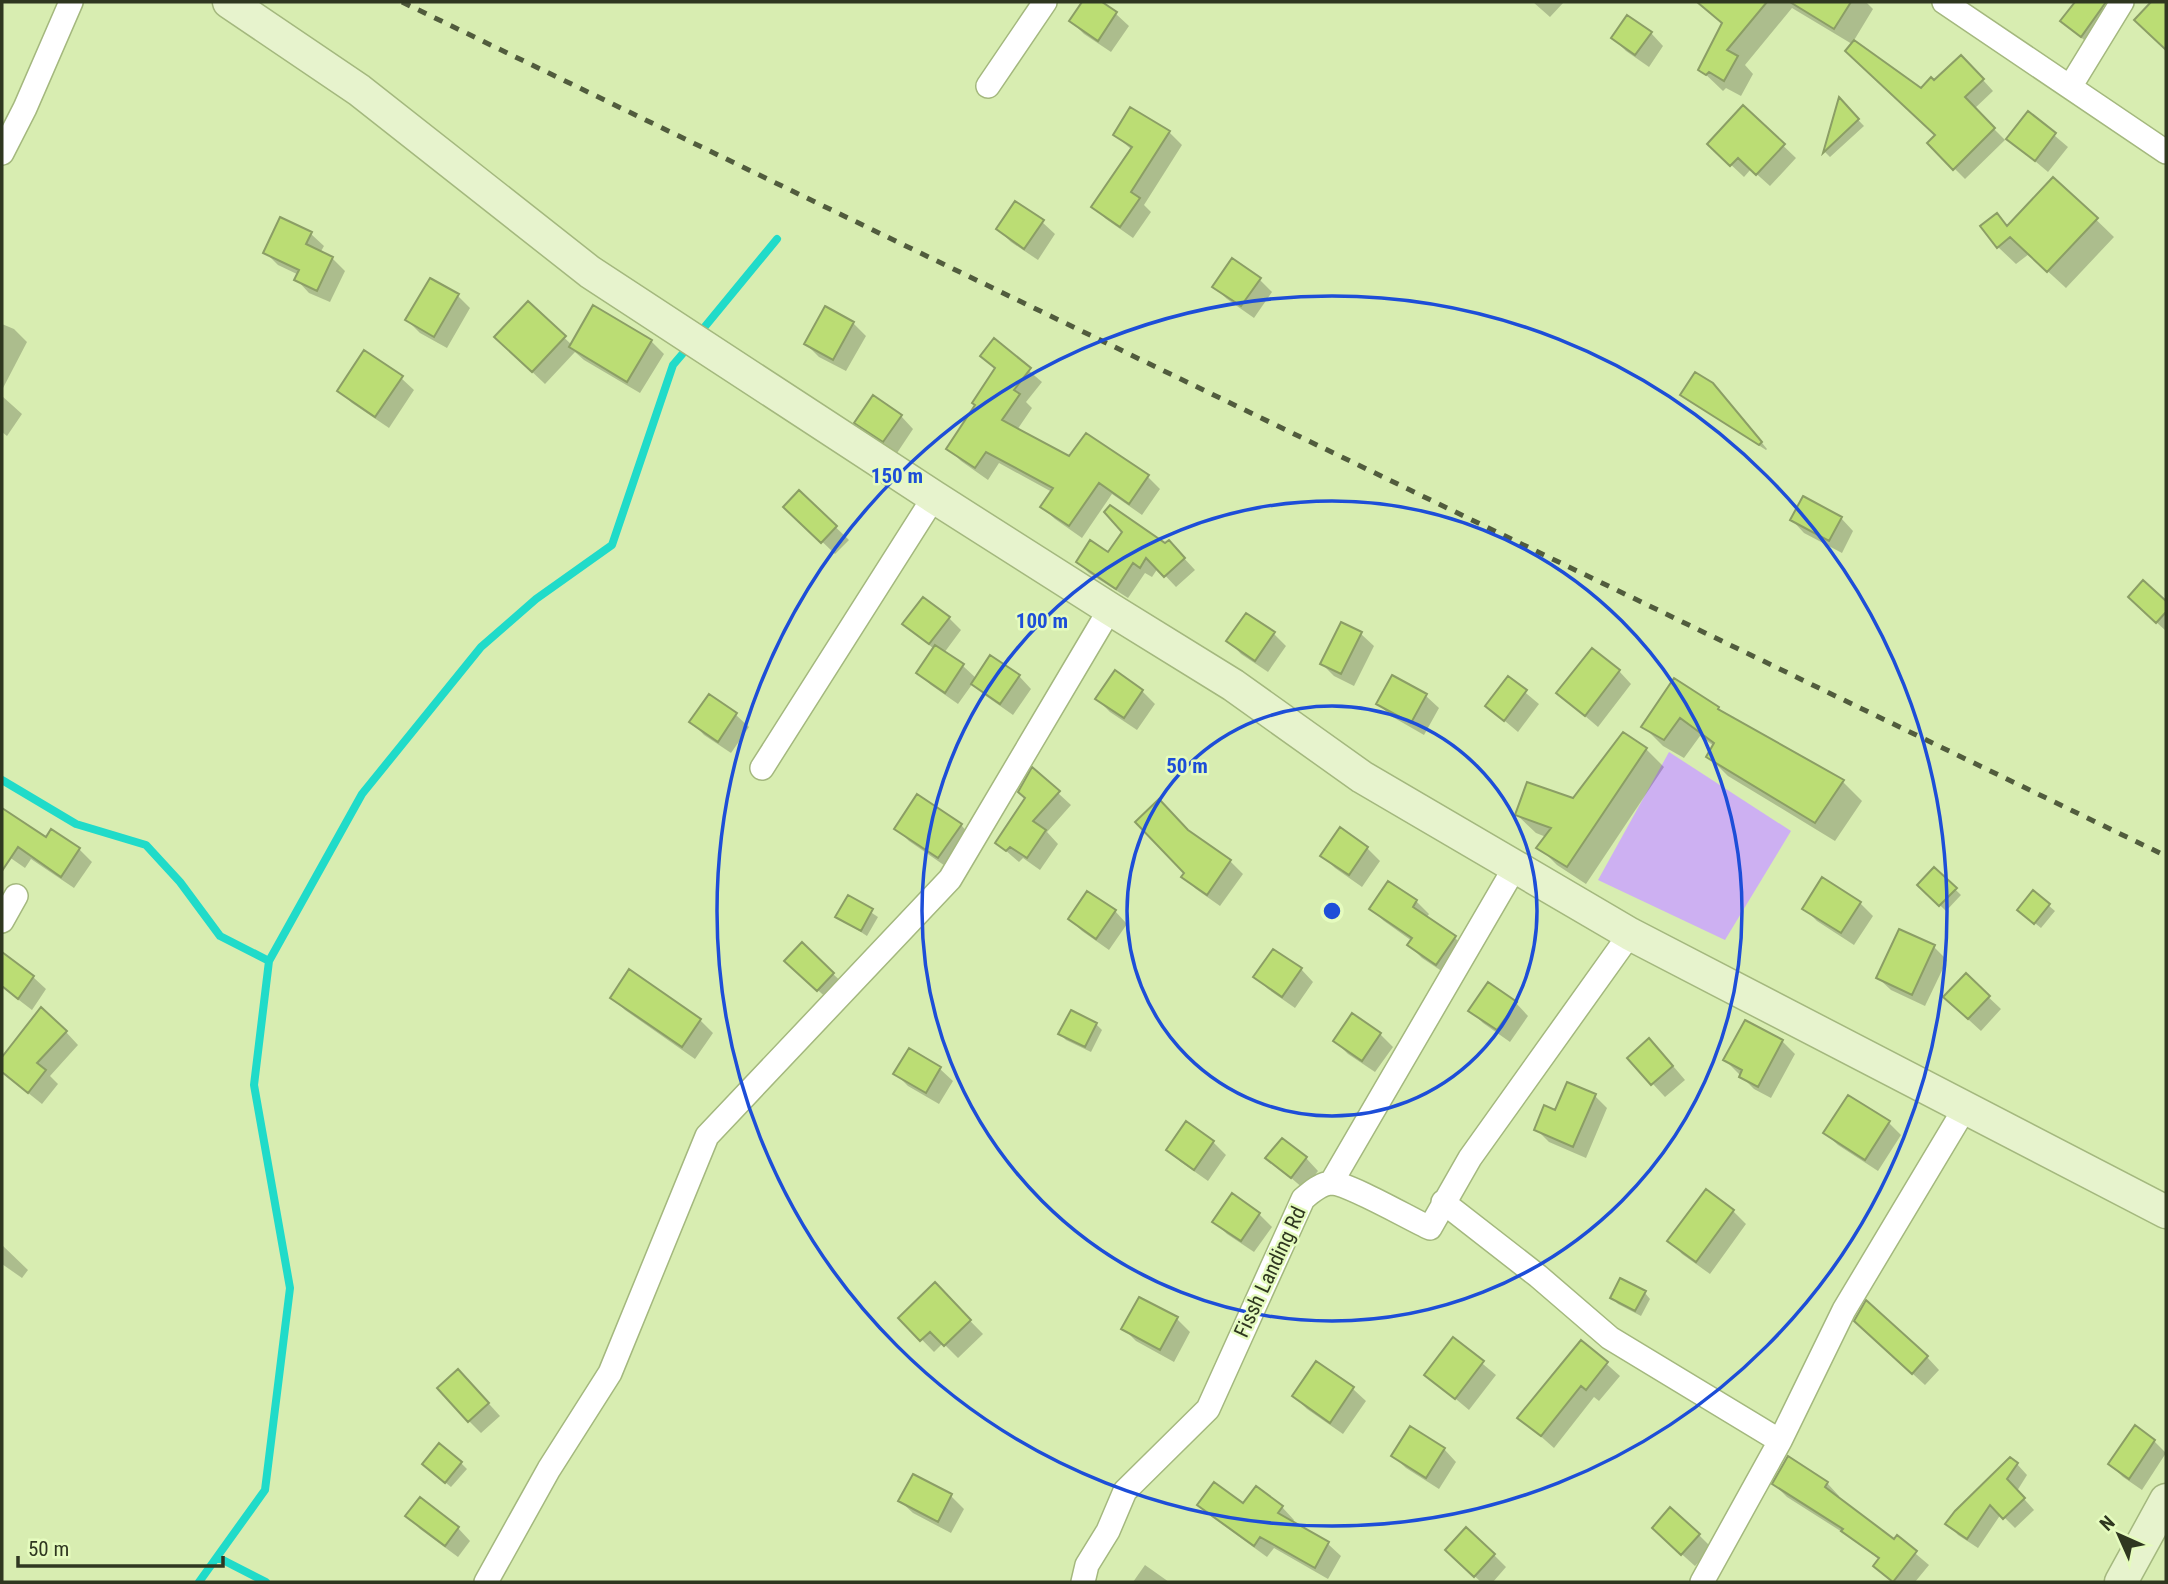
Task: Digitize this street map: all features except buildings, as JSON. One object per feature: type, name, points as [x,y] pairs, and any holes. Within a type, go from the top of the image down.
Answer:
[{"type":"main road","points":[[229,2],[359,90],[590,272],[934,497],[1233,685],[1362,777],[1630,934],[2166,1212]]},
{"type":"main road","points":[[2121,1582],[2166,1500]]},
{"type":"street","points":[[2,153],[25,108],[71,2]]},
{"type":"street","points":[[988,86],[1045,2]]},
{"type":"street","points":[[1944,2],[2166,150]]},
{"type":"street","points":[[2070,87],[2122,2]]},
{"type":"street","points":[[762,768],[934,497]]},
{"type":"street","points":[[486,1582],[549,1469],[610,1373],[707,1136],[950,879],[1110,609]]},
{"type":"street","points":[[1515,867],[1331,1183],[1430,1228],[1470,1158],[1630,934]]},
{"type":"street","points":[[2,921],[16,896]]},
{"type":"street","points":[[1702,1582],[1780,1441],[1844,1310],[1965,1108]]},
{"type":"street","name":"Fissh Landing Rd","points":[[1083,1582],[1087,1565],[1108,1531],[1125,1491],[1208,1409],[1303,1199],[1319,1186],[1331,1183]]},
{"type":"street","points":[[1443,1202],[1538,1276],[1610,1338],[1780,1441]]},
{"type":"shaded area","points":[[1669,752],[1791,831],[1725,940],[1598,880]]},
{"type":"waterway","points":[[698,335],[777,239]]},
{"type":"waterway","points":[[199,1582],[265,1490],[290,1288],[254,1085],[269,961],[362,794],[481,647],[536,599],[612,545],[673,365],[690,345]]},
{"type":"waterway","points":[[2,780],[76,824],[146,845],[180,882],[220,936],[269,961]]},
{"type":"waterway","points":[[217,1557],[266,1582]]},
{"type":"railway","points":[[402,2],[2166,856]]}]
